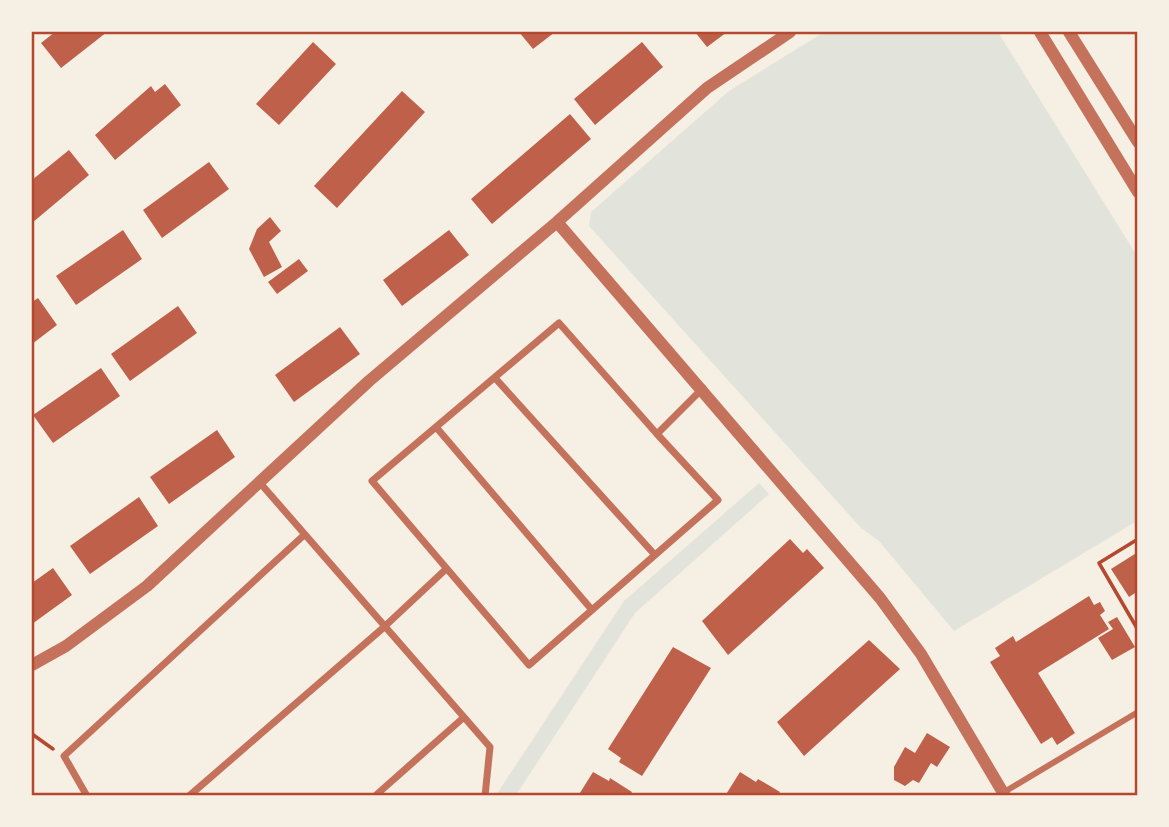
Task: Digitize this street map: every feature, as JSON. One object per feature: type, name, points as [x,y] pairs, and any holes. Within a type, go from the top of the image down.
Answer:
[{"type":"street","points":[[32,665],[66,646],[147,586],[261,484],[369,381],[557,222],[708,88],[790,32]]},
{"type":"street","points":[[1041,32],[1138,192]]},
{"type":"street","points":[[1069,32],[1138,142]]},
{"type":"street","points":[[557,222],[703,388],[880,598],[921,654],[1002,796],[1138,712]]},
{"type":"street","points":[[559,323],[718,500],[529,665],[445,570],[372,481],[495,378],[559,323]]},
{"type":"street","points":[[495,378],[655,555]]},
{"type":"street","points":[[657,434],[703,388]]},
{"type":"street","points":[[436,427],[592,610]]},
{"type":"street","points":[[261,484],[383,628],[490,747],[485,796]]},
{"type":"street","points":[[87,796],[64,757],[303,536]]},
{"type":"street","points":[[189,796],[383,628],[445,570]]},
{"type":"street","points":[[375,796],[463,718]]},
{"type":"path","points":[[1138,539],[1099,563],[1138,631]]},
{"type":"path","points":[[32,734],[64,757]]},
{"type":"shaded area","points":[[824,32],[998,32],[1137,256],[1137,521],[954,631],[879,541],[861,528],[589,226],[591,212],[729,91]]},
{"type":"shaded area","points":[[759,483],[769,494],[635,613],[516,795],[496,795],[624,601]]},
{"type":"building","points":[[55,32],[107,32],[61,68],[41,43]]},
{"type":"building","points":[[519,32],[555,32],[533,49]]},
{"type":"building","points":[[695,32],[727,32],[707,47]]},
{"type":"building","points":[[313,42],[336,64],[279,125],[256,104]]},
{"type":"building","points":[[642,42],[663,67],[595,125],[574,99]]},
{"type":"building","points":[[165,84],[181,105],[115,160],[95,135],[151,86],[155,92]]},
{"type":"building","points":[[402,91],[425,112],[337,208],[314,186]]},
{"type":"building","points":[[570,114],[591,139],[492,224],[471,199]]},
{"type":"building","points":[[69,150],[89,175],[32,223],[32,180]]},
{"type":"building","points":[[209,162],[229,189],[162,238],[143,210]]},
{"type":"building","points":[[270,217],[281,231],[269,242],[282,267],[264,277],[249,249],[257,229]]},
{"type":"building","points":[[123,230],[142,259],[76,305],[56,276]]},
{"type":"building","points":[[449,230],[469,255],[402,306],[383,280]]},
{"type":"building","points":[[299,259],[308,271],[277,294],[268,282]]},
{"type":"building","points":[[38,298],[57,325],[32,344],[32,302]]},
{"type":"building","points":[[178,306],[197,333],[130,381],[111,354]]},
{"type":"building","points":[[340,327],[360,354],[294,402],[275,375]]},
{"type":"building","points":[[101,368],[120,396],[53,443],[33,415]]},
{"type":"building","points":[[217,430],[235,457],[169,504],[150,477]]},
{"type":"building","points":[[139,497],[158,526],[90,574],[70,546]]},
{"type":"building","points":[[790,539],[803,553],[807,549],[824,568],[728,655],[702,621]]},
{"type":"building","points":[[1138,552],[1138,591],[1129,597],[1111,569]]},
{"type":"building","points":[[53,568],[72,595],[32,624],[32,583]]},
{"type":"building","points":[[1089,596],[1094,605],[1100,602],[1105,611],[1100,615],[1109,629],[1038,673],[1075,733],[1057,745],[1052,737],[1041,744],[990,662],[1000,656],[995,648],[1013,636],[1016,642]]},
{"type":"building","points":[[1117,617],[1135,647],[1112,660],[1098,638],[1113,629],[1108,622]]},
{"type":"building","points":[[869,640],[900,669],[804,756],[777,722]]},
{"type":"building","points":[[673,647],[711,668],[642,776],[619,762],[621,758],[608,749]]},
{"type":"building","points":[[927,733],[950,747],[937,767],[931,763],[919,783],[913,780],[905,786],[894,780],[894,767],[905,747],[915,753]]},
{"type":"building","points":[[593,772],[609,781],[610,778],[632,792],[630,796],[578,796]]},
{"type":"building","points":[[740,772],[780,792],[778,796],[725,796]]}]
